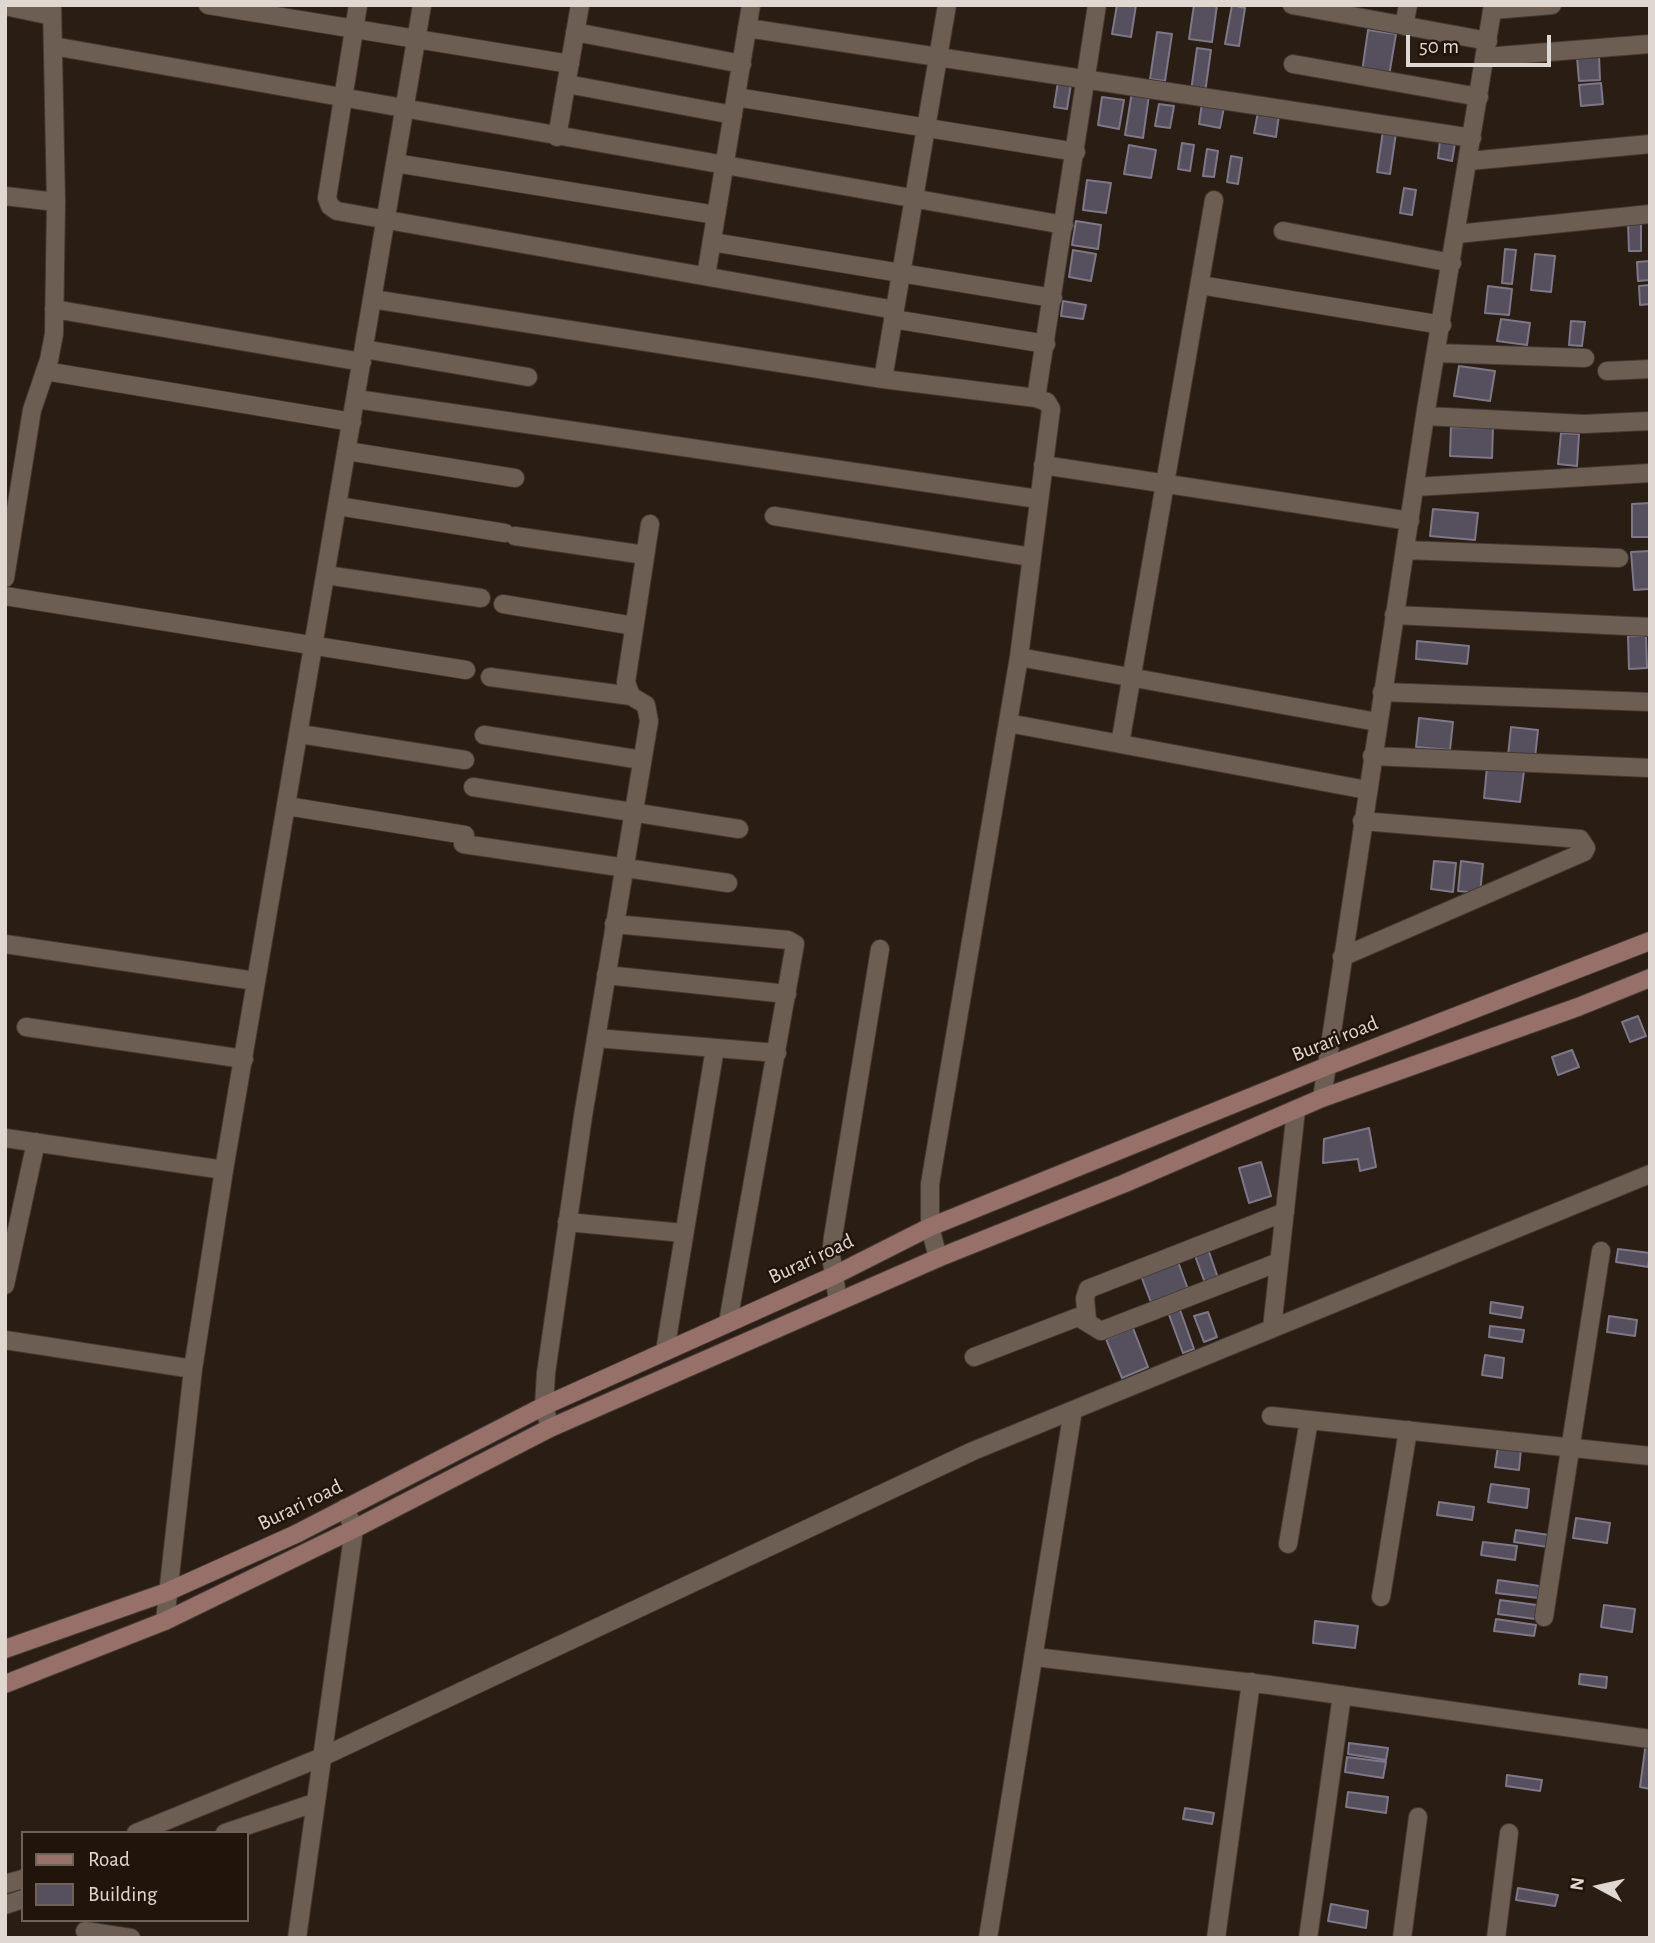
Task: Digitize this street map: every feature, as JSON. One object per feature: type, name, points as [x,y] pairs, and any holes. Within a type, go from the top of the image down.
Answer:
[{"type":"main road","name":"Burari road","points":[[5,1649],[167,1592],[345,1508],[544,1406],[833,1276],[930,1227],[1325,1067],[1650,941]]},
{"type":"main road","points":[[5,1684],[165,1621],[354,1529],[550,1428],[938,1258],[1123,1184],[1322,1098],[1578,1007],[1650,978]]},
{"type":"street","points":[[208,5],[570,64]]},
{"type":"street","points":[[359,5],[327,198],[330,206],[337,211],[706,276],[1046,344]]},
{"type":"street","points":[[165,1621],[193,1369],[224,1170],[422,5]]},
{"type":"street","points":[[558,136],[580,5]]},
{"type":"street","points":[[706,276],[751,5]]},
{"type":"street","points":[[883,379],[947,5]]},
{"type":"street","points":[[1036,398],[1097,5]]},
{"type":"street","points":[[1292,5],[1347,10],[1487,49],[1650,44]]},
{"type":"street","points":[[1404,26],[1408,5]]},
{"type":"street","points":[[1322,1098],[1425,416],[1493,8],[1552,5]]},
{"type":"street","points":[[5,6],[52,11],[56,202],[54,334],[32,410],[5,578]]},
{"type":"street","points":[[747,28],[1472,138]]},
{"type":"street","points":[[575,32],[742,64]]},
{"type":"street","points":[[53,46],[1064,225]]},
{"type":"street","points":[[1293,64],[1479,97]]},
{"type":"street","points":[[566,84],[733,116]]},
{"type":"street","points":[[736,97],[1076,152]]},
{"type":"street","points":[[1469,160],[1650,144]]},
{"type":"street","points":[[395,163],[716,215]]},
{"type":"street","points":[[5,196],[56,202]]},
{"type":"street","points":[[1120,744],[1214,200]]},
{"type":"street","points":[[1457,234],[1650,214]]},
{"type":"street","points":[[1283,231],[1452,263]]},
{"type":"street","points":[[712,242],[1053,298]]},
{"type":"street","points":[[1200,285],[1442,325]]},
{"type":"street","points":[[372,299],[883,379],[1036,398],[1047,402],[1051,410],[1019,657],[930,1184],[930,1227],[938,1258]]},
{"type":"street","points":[[54,309],[528,377]]},
{"type":"street","points":[[1436,353],[1585,358]]},
{"type":"street","points":[[1607,371],[1650,369]]},
{"type":"street","points":[[45,371],[352,422]]},
{"type":"street","points":[[356,399],[1038,499]]},
{"type":"street","points":[[1425,416],[1584,424],[1650,421]]},
{"type":"street","points":[[347,451],[515,478]]},
{"type":"street","points":[[1043,465],[1410,521]]},
{"type":"street","points":[[1415,487],[1650,473]]},
{"type":"street","points":[[338,506],[645,555]]},
{"type":"street","points":[[774,516],[1031,557]]},
{"type":"street","points":[[631,696],[626,682],[650,523]]},
{"type":"street","points":[[1405,550],[1619,558]]},
{"type":"street","points":[[327,575],[481,598]]},
{"type":"street","points":[[5,596],[466,670]]},
{"type":"street","points":[[503,604],[634,626]]},
{"type":"street","points":[[1394,615],[1650,627]]},
{"type":"street","points":[[1019,657],[1377,723]]},
{"type":"street","points":[[490,677],[631,696],[646,705],[649,711],[567,1222],[544,1406],[550,1428]]},
{"type":"street","points":[[1382,692],[1650,702]]},
{"type":"street","points":[[1008,723],[1367,790]]},
{"type":"street","points":[[300,734],[465,760]]},
{"type":"street","points":[[484,734],[642,760]]},
{"type":"street","points":[[1372,756],[1650,768]]},
{"type":"street","points":[[473,787],[739,829]]},
{"type":"street","points":[[287,806],[465,835],[463,844],[728,883]]},
{"type":"street","points":[[1342,957],[1584,852],[1586,848],[1580,839],[1362,821]]},
{"type":"street","points":[[614,924],[788,940],[795,944],[727,1322]]},
{"type":"street","points":[[5,944],[255,981]]},
{"type":"street","points":[[838,1301],[833,1276],[833,1237],[880,949]]},
{"type":"street","points":[[606,975],[787,994]]},
{"type":"street","points":[[26,1027],[244,1059]]},
{"type":"street","points":[[596,1038],[777,1053]]},
{"type":"street","points":[[665,1350],[715,1048]]},
{"type":"street","points":[[1272,1328],[1296,1110]]},
{"type":"street","points":[[5,1138],[224,1170]]},
{"type":"street","points":[[5,1285],[36,1142]]},
{"type":"street","points":[[141,1831],[321,1764],[960,1457],[1650,1174]]},
{"type":"street","points":[[1279,1262],[1101,1331],[1095,1329],[1087,1320],[1085,1298],[1088,1289],[1284,1212]]},
{"type":"street","points":[[567,1222],[683,1233]]},
{"type":"street","points":[[1544,1617],[1601,1251]]},
{"type":"street","points":[[974,1357],[1074,1318],[1087,1320]]},
{"type":"street","points":[[5,1340],[193,1369]]},
{"type":"street","points":[[988,1938],[1073,1410]]},
{"type":"street","points":[[1271,1416],[1650,1456]]},
{"type":"street","points":[[1288,1544],[1309,1420]]},
{"type":"street","points":[[1381,1597],[1408,1430]]},
{"type":"street","points":[[297,1938],[354,1529],[345,1508]]},
{"type":"street","points":[[1035,1657],[1251,1682],[1650,1739]]},
{"type":"street","points":[[1216,1938],[1251,1682]]},
{"type":"street","points":[[1308,1938],[1342,1695]]},
{"type":"street","points":[[230,1831],[315,1798]]},
{"type":"street","points":[[1402,1938],[1418,1817]]},
{"type":"street","points":[[1496,1938],[1509,1833]]},
{"type":"street","points":[[85,1931],[131,1938]]},
{"type":"building","points":[[1117,5],[1136,5],[1131,37],[1112,34]]},
{"type":"building","points":[[1194,5],[1217,5],[1212,42],[1189,39]]},
{"type":"building","points":[[1232,5],[1245,8],[1239,46],[1225,44]]},
{"type":"building","points":[[1368,30],[1396,34],[1389,76],[1362,72]]},
{"type":"building","points":[[1157,32],[1172,34],[1165,81],[1150,79]]},
{"type":"building","points":[[1197,48],[1211,50],[1205,93],[1191,91]]},
{"type":"building","points":[[1599,55],[1600,80],[1579,81],[1577,57]]},
{"type":"building","points":[[1058,82],[1071,84],[1067,109],[1054,107]]},
{"type":"building","points":[[1601,83],[1603,104],[1581,106],[1579,85]]},
{"type":"building","points":[[1132,92],[1149,95],[1143,138],[1125,135]]},
{"type":"building","points":[[1102,97],[1124,100],[1119,129],[1098,125]]},
{"type":"building","points":[[1202,103],[1224,107],[1220,128],[1199,124]]},
{"type":"building","points":[[1159,104],[1174,106],[1170,128],[1155,126]]},
{"type":"building","points":[[1258,112],[1279,115],[1276,137],[1254,133]]},
{"type":"building","points":[[1383,131],[1396,133],[1390,174],[1377,172]]},
{"type":"building","points":[[1440,140],[1455,143],[1452,161],[1438,158]]},
{"type":"building","points":[[1182,143],[1194,145],[1190,171],[1178,169]]},
{"type":"building","points":[[1129,145],[1156,150],[1151,178],[1124,174]]},
{"type":"building","points":[[1207,149],[1218,151],[1214,177],[1203,176]]},
{"type":"building","points":[[1231,156],[1242,158],[1238,184],[1227,182]]},
{"type":"building","points":[[1087,180],[1111,183],[1106,213],[1083,210]]},
{"type":"building","points":[[1404,188],[1416,190],[1412,215],[1400,213]]},
{"type":"building","points":[[1076,221],[1101,225],[1098,249],[1072,245]]},
{"type":"building","points":[[1641,221],[1641,251],[1629,251],[1628,222]]},
{"type":"building","points":[[1505,249],[1516,250],[1512,284],[1502,283]]},
{"type":"building","points":[[1073,250],[1096,254],[1091,281],[1069,277]]},
{"type":"building","points":[[1535,254],[1555,256],[1551,292],[1531,290]]},
{"type":"building","points":[[1650,261],[1650,280],[1638,281],[1637,262]]},
{"type":"building","points":[[1650,285],[1650,304],[1640,305],[1639,286]]},
{"type":"building","points":[[1488,286],[1512,289],[1509,315],[1485,313]]},
{"type":"building","points":[[1063,301],[1086,305],[1083,319],[1061,316]]},
{"type":"building","points":[[1501,319],[1530,323],[1527,345],[1497,341]]},
{"type":"building","points":[[1571,321],[1585,322],[1582,346],[1569,345]]},
{"type":"building","points":[[1459,366],[1495,371],[1490,401],[1454,396]]},
{"type":"building","points":[[1451,427],[1493,428],[1492,458],[1450,456]]},
{"type":"building","points":[[1561,433],[1579,434],[1577,466],[1558,464]]},
{"type":"building","points":[[1650,503],[1650,537],[1632,537],[1632,504]]},
{"type":"building","points":[[1433,509],[1478,513],[1475,540],[1430,536]]},
{"type":"building","points":[[1650,551],[1650,589],[1634,590],[1631,552]]},
{"type":"building","points":[[1628,636],[1646,636],[1647,668],[1629,669]]},
{"type":"building","points":[[1417,641],[1469,646],[1467,664],[1416,659]]},
{"type":"building","points":[[1419,718],[1453,722],[1450,750],[1416,747]]},
{"type":"building","points":[[1511,727],[1538,730],[1535,758],[1508,756]]},
{"type":"building","points":[[1487,767],[1524,771],[1520,802],[1484,798]]},
{"type":"building","points":[[1434,861],[1456,863],[1453,892],[1431,889]]},
{"type":"building","points":[[1461,861],[1483,864],[1480,893],[1458,891]]},
{"type":"building","points":[[1638,1016],[1646,1036],[1630,1042],[1622,1022]]},
{"type":"building","points":[[1572,1050],[1579,1067],[1558,1075],[1552,1057]]},
{"type":"building","points":[[1369,1128],[1376,1167],[1360,1171],[1358,1159],[1323,1163],[1324,1139]]},
{"type":"building","points":[[1261,1162],[1271,1196],[1249,1203],[1239,1168]]},
{"type":"building","points":[[1208,1249],[1218,1278],[1205,1283],[1194,1253]]},
{"type":"building","points":[[1618,1249],[1650,1253],[1648,1267],[1616,1262]]},
{"type":"building","points":[[1177,1259],[1189,1292],[1152,1305],[1140,1273]]},
{"type":"building","points":[[1491,1302],[1523,1307],[1521,1318],[1490,1313]]},
{"type":"building","points":[[1179,1307],[1194,1349],[1183,1353],[1168,1312]]},
{"type":"building","points":[[1208,1312],[1217,1337],[1204,1342],[1194,1316]]},
{"type":"building","points":[[1609,1316],[1637,1320],[1635,1336],[1607,1332]]},
{"type":"building","points":[[1490,1326],[1524,1330],[1522,1342],[1489,1337]]},
{"type":"building","points":[[1133,1328],[1148,1367],[1122,1378],[1106,1339]]},
{"type":"building","points":[[1485,1355],[1504,1358],[1502,1378],[1482,1375]]},
{"type":"building","points":[[1498,1446],[1521,1449],[1519,1470],[1495,1467]]},
{"type":"building","points":[[1491,1484],[1529,1489],[1527,1508],[1488,1502]]},
{"type":"building","points":[[1439,1502],[1474,1507],[1472,1520],[1437,1515]]},
{"type":"building","points":[[1576,1518],[1610,1523],[1607,1543],[1573,1538]]},
{"type":"building","points":[[1516,1530],[1549,1535],[1548,1547],[1514,1542]]},
{"type":"building","points":[[1483,1542],[1517,1546],[1515,1560],[1481,1555]]},
{"type":"building","points":[[1498,1580],[1540,1586],[1538,1598],[1496,1593]]},
{"type":"building","points":[[1500,1600],[1537,1605],[1535,1619],[1498,1614]]},
{"type":"building","points":[[1604,1605],[1635,1609],[1632,1632],[1601,1627]]},
{"type":"building","points":[[1496,1619],[1536,1625],[1534,1636],[1494,1631]]},
{"type":"building","points":[[1315,1621],[1358,1626],[1355,1648],[1313,1643]]},
{"type":"building","points":[[1580,1674],[1607,1677],[1606,1688],[1579,1684]]},
{"type":"building","points":[[1646,1742],[1650,1742],[1650,1789],[1640,1787]]},
{"type":"building","points":[[1349,1743],[1388,1748],[1386,1760],[1348,1754]]},
{"type":"building","points":[[1347,1757],[1386,1762],[1383,1778],[1345,1772]]},
{"type":"building","points":[[1507,1775],[1542,1780],[1540,1791],[1506,1786]]},
{"type":"building","points":[[1348,1792],[1388,1797],[1386,1813],[1346,1807]]},
{"type":"building","points":[[1185,1808],[1214,1813],[1212,1824],[1183,1819]]},
{"type":"building","points":[[1518,1888],[1558,1895],[1555,1906],[1516,1900]]},
{"type":"building","points":[[1331,1904],[1368,1911],[1366,1928],[1328,1921]]}]
